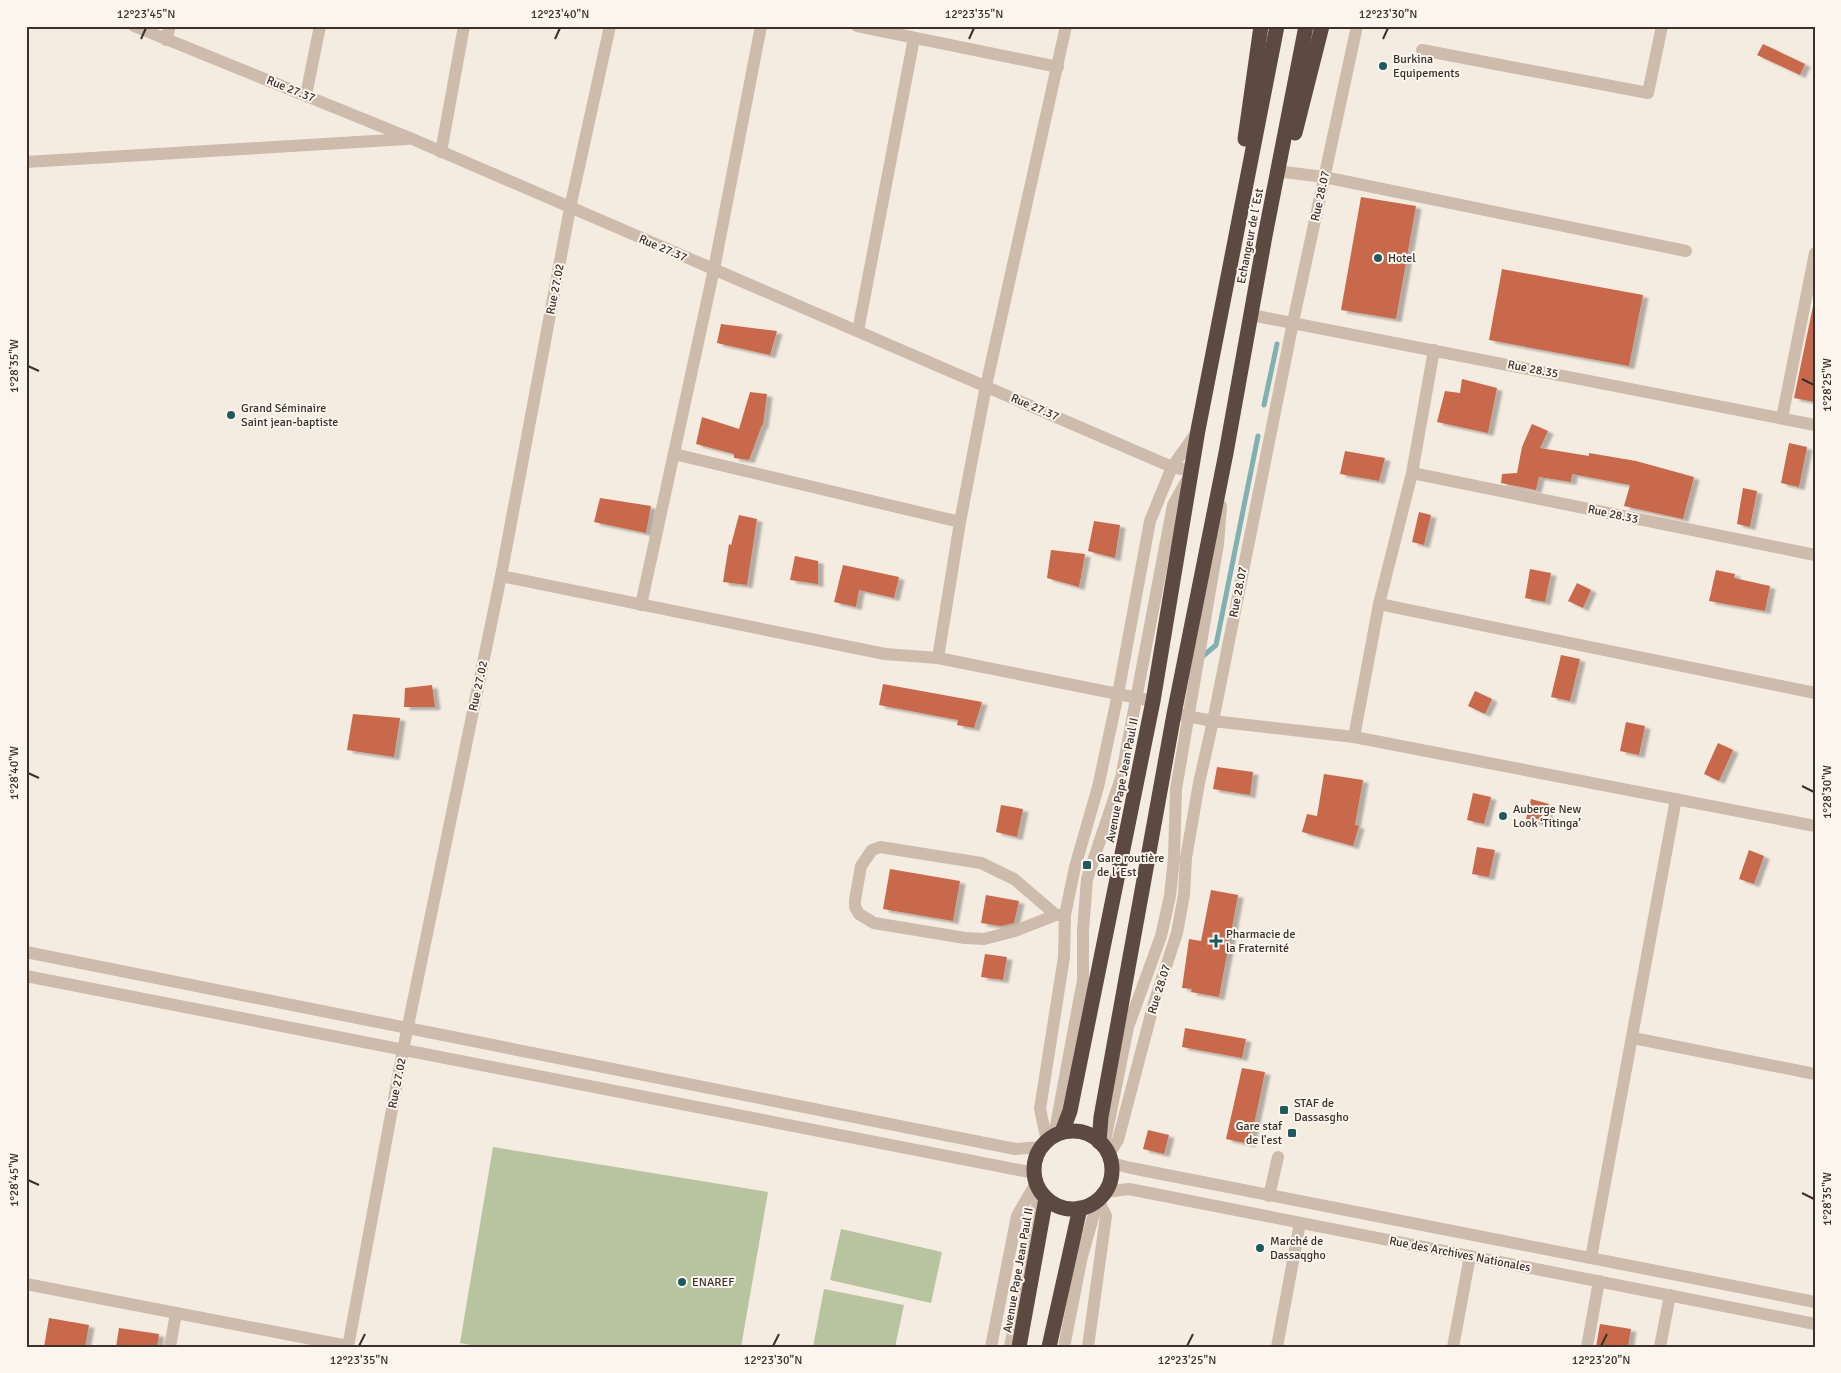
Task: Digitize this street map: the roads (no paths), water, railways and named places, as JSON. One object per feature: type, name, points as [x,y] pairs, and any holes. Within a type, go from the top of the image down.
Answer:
[{"type":"highway","points":[[1231,261],[1261,26]]},
{"type":"highway","name":"Echangeur de l´Est","points":[[1198,430],[1277,26]]},
{"type":"highway","name":"Echangeur de l´Est","points":[[1182,716],[1226,452],[1265,236],[1306,26]]},
{"type":"highway","points":[[1265,236],[1284,172],[1322,26]]},
{"type":"highway","name":"Avenue Pape Jean Paul II","points":[[1019,1347],[1039,1186],[1037,1155],[1051,1139],[1070,1111],[1153,701],[1198,430]]},
{"type":"highway","points":[[1049,1347],[1080,1208],[1102,1196],[1112,1176],[1101,1118],[1182,716]]},
{"type":"highway","points":[[1051,1139],[1080,1132],[1088,1134],[1106,1151]]},
{"type":"highway","name":"Avenue Pape Jean Paul II","points":[[1039,1186],[1062,1208],[1080,1208]]},
{"type":"street","name":"Rue 27.37","points":[[134,26],[410,138],[1172,467],[1192,471]]},
{"type":"street","points":[[166,40],[170,26]]},
{"type":"street","points":[[306,95],[320,26]]},
{"type":"street","points":[[441,152],[464,26]]},
{"type":"street","name":"Rue 27.02","points":[[348,1346],[403,1050],[500,576],[570,208],[610,26]]},
{"type":"street","points":[[641,605],[714,269],[761,26]]},
{"type":"street","points":[[857,26],[1058,67]]},
{"type":"street","points":[[938,658],[960,522],[986,386],[1066,26]]},
{"type":"street","name":"Rue 28.07","points":[[1106,1151],[1118,1140],[1154,1003],[1177,933],[1184,895],[1186,858],[1196,802],[1293,322],[1358,26]]},
{"type":"street","points":[[1422,50],[1648,93],[1662,26]]},
{"type":"street","points":[[858,331],[914,38]]},
{"type":"street","points":[[26,162],[410,138]]},
{"type":"street","points":[[1284,172],[1324,177],[1686,251]]},
{"type":"street","points":[[1782,418],[1815,253]]},
{"type":"street","name":"Rue 28.35","points":[[1251,315],[1815,424]]},
{"type":"street","points":[[1354,737],[1379,604],[1412,473],[1434,350]]},
{"type":"street","points":[[1051,1139],[1040,1109],[1064,957],[1060,915],[1098,787],[1118,694],[1150,521],[1172,467],[1198,430]]},
{"type":"street","points":[[674,454],[960,522]]},
{"type":"street","points":[[1051,1139],[1083,980],[1083,931],[1087,879],[1121,778],[1173,505],[1192,471]]},
{"type":"street","name":"Rue 28.33","points":[[1412,473],[1815,555]]},
{"type":"street","points":[[500,576],[885,654],[938,658],[1153,701]]},
{"type":"street","points":[[1379,604],[1815,693]]},
{"type":"street","points":[[1106,1151],[1128,1028],[1161,936],[1170,896],[1182,716],[1354,737],[1815,826]]},
{"type":"street","points":[[1591,1258],[1676,799]]},
{"type":"street","points":[[880,846],[981,863],[1019,882],[1060,915],[1002,935],[984,938],[965,938],[874,923],[859,914],[855,907],[855,900],[861,866],[872,850],[880,846]]},
{"type":"street","points":[[26,952],[1015,1149],[1051,1139]]},
{"type":"street","points":[[26,976],[403,1050],[1039,1186]]},
{"type":"street","points":[[1632,1038],[1815,1074]]},
{"type":"street","name":"Rue des Archives Nationales","points":[[1106,1151],[1131,1168],[1815,1302]]},
{"type":"street","points":[[1269,1196],[1278,1158]]},
{"type":"street","points":[[991,1347],[1017,1216],[1039,1186]]},
{"type":"street","points":[[1010,1347],[1039,1186]]},
{"type":"street","name":"Rue des Archives Nationales","points":[[1102,1196],[1129,1189],[1815,1324]]},
{"type":"street","points":[[1064,1347],[1082,1256],[1102,1196]]},
{"type":"street","points":[[1088,1347],[1106,1216],[1102,1196]]},
{"type":"street","points":[[1278,1347],[1300,1222]]},
{"type":"street","points":[[1453,1347],[1470,1256]]},
{"type":"street","points":[[1586,1347],[1599,1281]]},
{"type":"street","points":[[26,1284],[348,1346]]},
{"type":"street","points":[[1660,1347],[1670,1295]]},
{"type":"street","points":[[170,1347],[176,1313]]},
{"type":"waterway","points":[[1264,405],[1277,344]]},
{"type":"waterway","points":[[1202,657],[1216,645],[1258,436]]},
{"type":"place","name":"Burkina Equipements","points":[[1383,66]]},
{"type":"place","name":"Hotel","points":[[1378,258]]},
{"type":"place","name":"Grand Séminaire Saint jean-baptiste","points":[[231,415]]},
{"type":"place","name":"Auberge New Look ‘Titinga’","points":[[1503,816]]},
{"type":"place","name":"Gare routière de l´Est","points":[[1087,865]]},
{"type":"place","name":"Pharmacie de la Fraternité","points":[[1216,941]]},
{"type":"place","name":"STAF de Dassasgho","points":[[1284,1110]]},
{"type":"place","name":"Gare staf de l'est","points":[[1292,1133]]},
{"type":"place","name":"Marché de Dassaqgho","points":[[1260,1248]]},
{"type":"place","name":"ENAREF","points":[[682,1282]]}]
